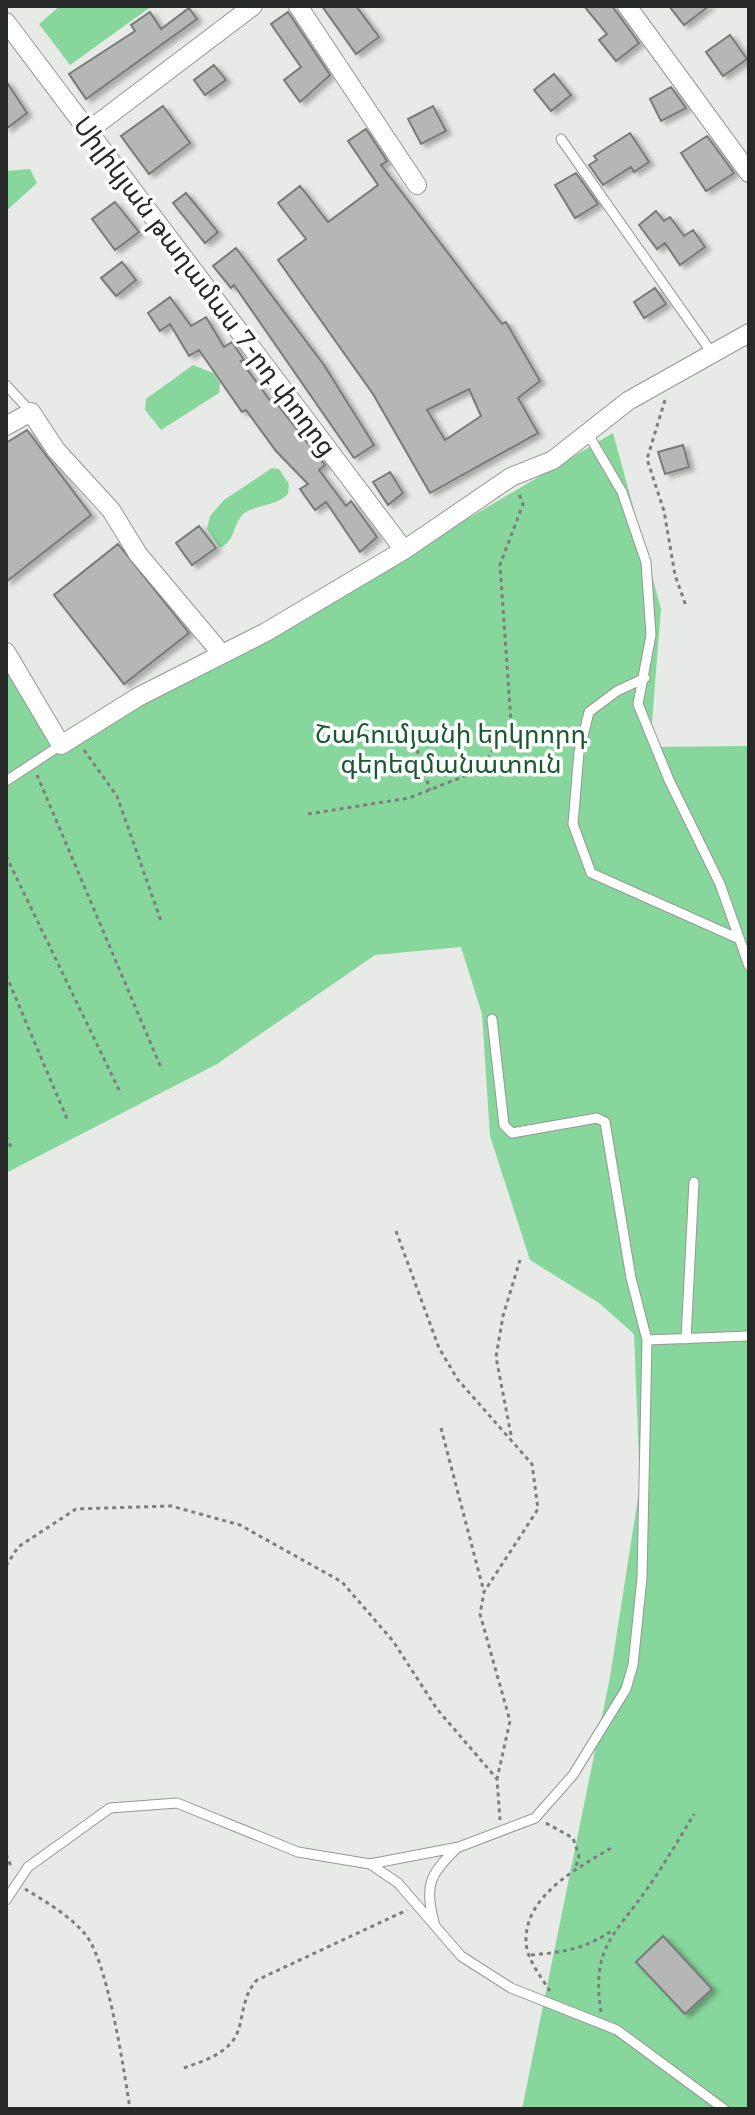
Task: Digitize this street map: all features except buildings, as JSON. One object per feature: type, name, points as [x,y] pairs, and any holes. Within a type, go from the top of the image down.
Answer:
[{"type":"street","points":[[88,131],[253,6]]},
{"type":"street","points":[[298,6],[417,185]]},
{"type":"street","points":[[627,6],[749,173]]},
{"type":"street","name":"Սիլիկյան թաղամաս 7-րդ փողոց","points":[[6,22],[404,550]]},
{"type":"street","points":[[6,652],[68,741],[138,697],[266,632],[404,550],[511,477],[553,460],[628,401],[749,333]]},
{"type":"street","points":[[8,422],[31,412],[65,462],[111,510],[138,554],[221,653]]},
{"type":"lane","points":[[561,139],[712,353]]},
{"type":"lane","points":[[6,385],[31,412]]},
{"type":"lane","points":[[588,434],[622,492],[646,562],[651,635],[638,704],[669,780],[720,884],[749,966]]},
{"type":"lane","points":[[645,678],[617,691],[589,712],[579,752],[573,824],[577,836],[591,873],[737,938]]},
{"type":"lane","points":[[6,781],[68,741]]},
{"type":"lane","points":[[6,1900],[28,1867],[110,1808],[177,1803],[298,1852],[370,1864],[459,1847],[535,1818],[573,1775],[626,1689],[633,1665],[642,1578],[647,1340],[631,1278],[605,1122],[597,1118],[512,1133],[504,1125],[492,1019]]},
{"type":"lane","points":[[686,1339],[694,1182]]},
{"type":"lane","points":[[647,1340],[749,1336]]},
{"type":"lane","points":[[435,1925],[427,1896],[435,1869],[459,1847]]},
{"type":"lane","points":[[370,1864],[398,1883],[461,1956],[511,1988],[603,2023],[672,2069],[724,2109]]},
{"type":"path","points":[[668,380],[663,415],[647,459],[664,511],[675,575],[686,606]]},
{"type":"path","points":[[308,814],[409,798],[480,770],[511,722],[500,565],[523,504],[511,477]]},
{"type":"path","points":[[68,741],[117,796],[161,921]]},
{"type":"path","points":[[417,750],[430,790]]},
{"type":"path","points":[[32,764],[162,1070]]},
{"type":"path","points":[[6,856],[121,1094]]},
{"type":"path","points":[[6,975],[68,1121]]},
{"type":"path","points":[[6,1136],[12,1149]]},
{"type":"path","points":[[396,1231],[439,1348],[458,1380],[532,1464],[538,1509],[484,1592],[480,1614],[510,1721],[497,1779],[501,1832]]},
{"type":"path","points":[[512,1439],[496,1357],[503,1316],[520,1260]]},
{"type":"path","points":[[441,1428],[484,1592]]},
{"type":"path","points":[[6,1566],[18,1547],[76,1509],[171,1506],[240,1525],[342,1582],[393,1641],[437,1709],[497,1779]]},
{"type":"path","points":[[530,1955],[564,1953],[588,1946],[613,1930],[646,1890],[694,1814]]},
{"type":"path","points":[[535,1818],[573,1838],[579,1856],[575,1870]]},
{"type":"path","points":[[559,2004],[530,1955],[526,1942],[531,1917],[562,1878],[611,1848]]},
{"type":"path","points":[[18,1883],[87,1935],[100,1969],[122,2054],[130,2109]]},
{"type":"path","points":[[184,2068],[216,2055],[232,2042],[248,1990],[257,1980],[418,1905]]},
{"type":"path","points":[[603,2023],[597,1983],[613,1930]]},
{"type":"green space","points":[[60,6],[152,6],[70,65],[39,24]]},
{"type":"green space","points":[[30,169],[37,183],[6,211],[6,171]]},
{"type":"green space","points":[[193,365],[213,373],[220,383],[219,393],[161,430],[145,410],[146,399]]},
{"type":"green space","name":"Շահումյանի երկրորդ գերեզմանատուն","points":[[613,433],[661,609],[650,747],[749,746],[749,2109],[522,2109],[610,1677],[640,1485],[634,1334],[599,1303],[530,1260],[490,1136],[482,1014],[461,947],[375,955],[217,1064],[6,1173],[6,660],[54,743],[228,641],[462,522]]},
{"type":"green space","points":[[272,468],[279,469],[289,484],[288,494],[278,501],[246,512],[238,520],[229,540],[220,548],[207,529],[210,516],[224,500]]}]
